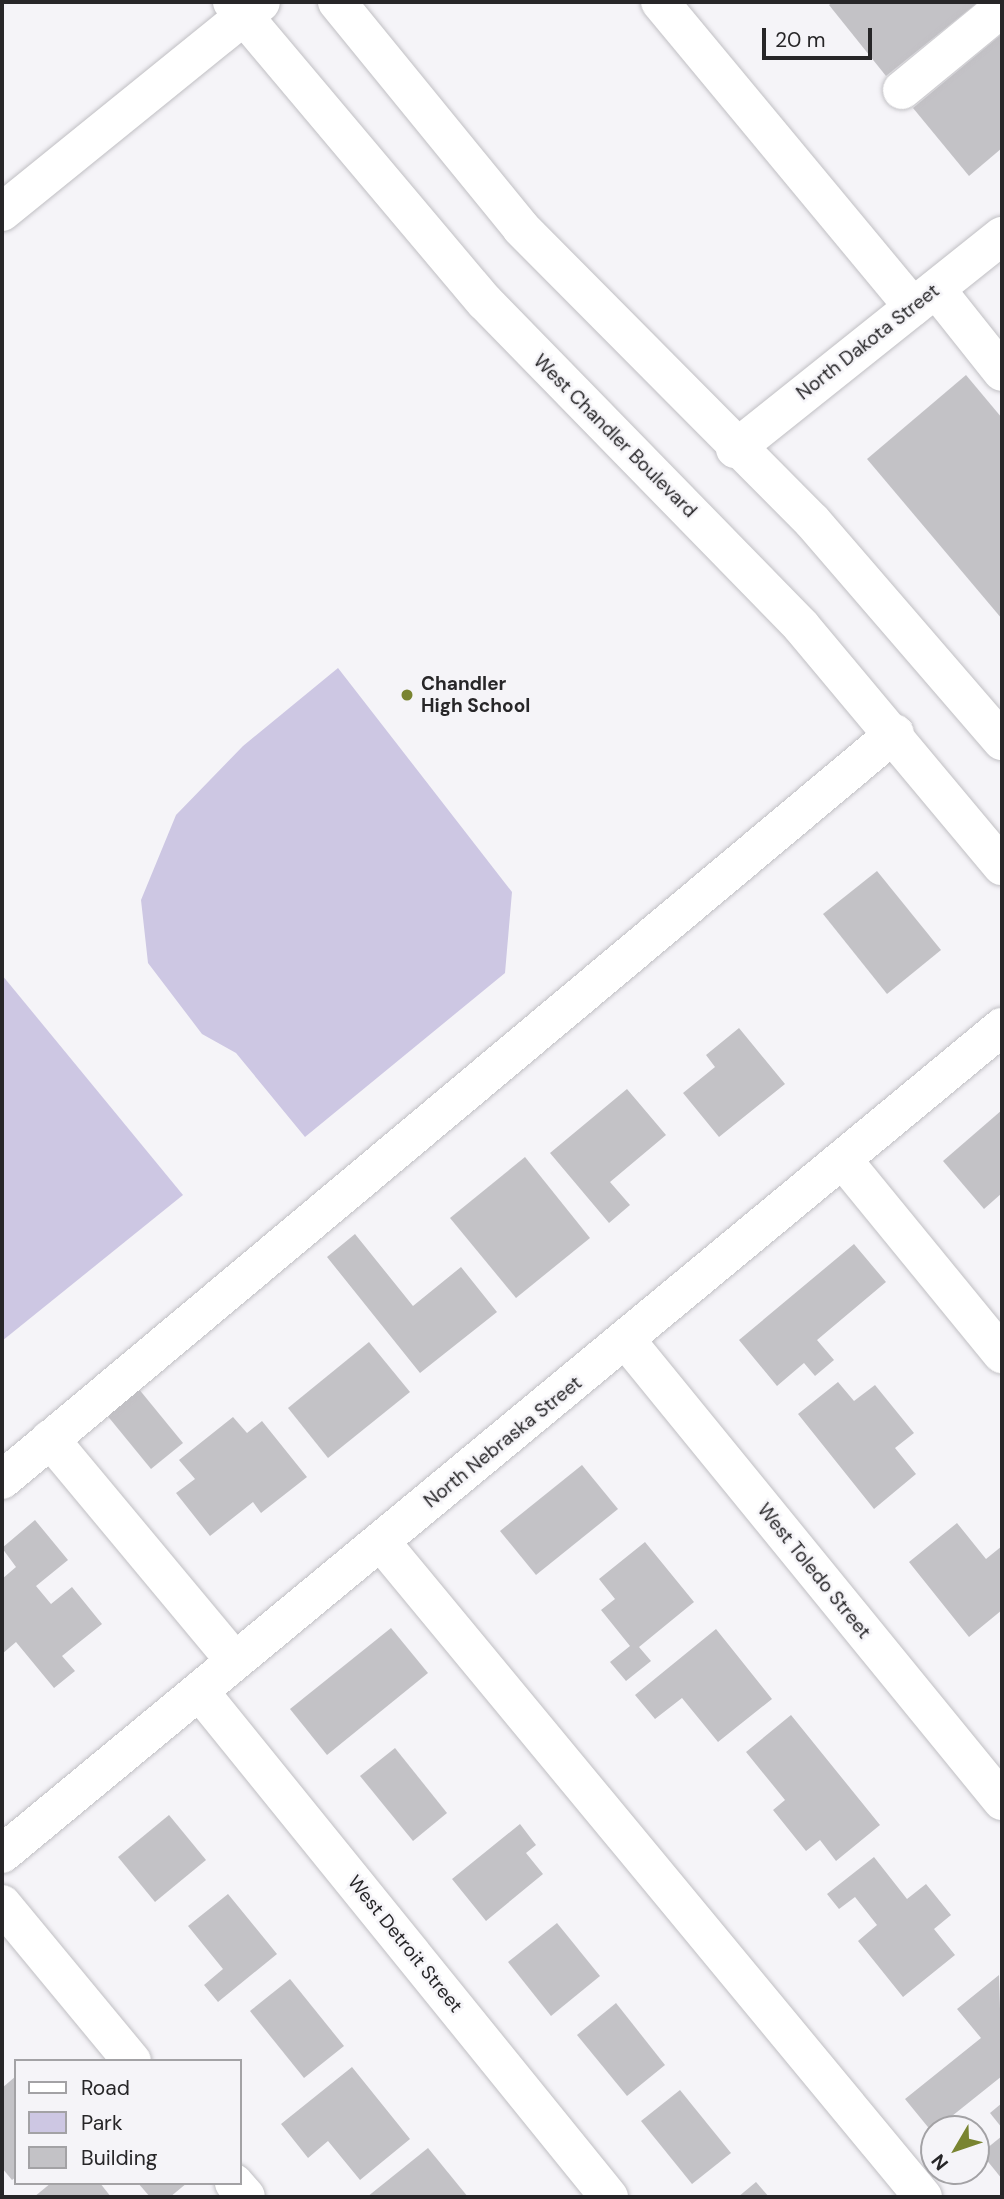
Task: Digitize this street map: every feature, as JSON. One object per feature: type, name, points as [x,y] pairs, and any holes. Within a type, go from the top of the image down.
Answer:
[{"type":"street","points":[[337,2],[521,228],[735,449],[812,521],[1002,741]]},
{"type":"street","points":[[660,2],[925,298],[1002,372]]},
{"type":"street","points":[[2,212],[245,6]]},
{"type":"street","name":"West Chandler Boulevard","points":[[245,6],[485,302],[742,564],[895,733],[1002,866]]},
{"type":"street","points":[[902,90],[1002,8]]},
{"type":"street","name":"North Dakota Street","points":[[735,449],[1002,236]]},
{"type":"street","points":[[2,1480],[895,733]]},
{"type":"street","name":"North Nebraska Street","points":[[2,1854],[1002,1027]]},
{"type":"street","points":[[843,1160],[1002,1354]]},
{"type":"street","name":"West Toledo Street","points":[[626,1340],[1002,1801]]},
{"type":"street","points":[[50,1439],[234,1660]]},
{"type":"street","points":[[381,1542],[923,2197]]},
{"type":"street","name":"West Detroit Street","points":[[200,1692],[609,2197]]},
{"type":"street","points":[[2,1904],[130,2059]]},
{"type":"green space","points":[[338,668],[512,892],[505,973],[305,1137],[236,1053],[202,1034],[148,963],[141,900],[176,815],[243,746]]},
{"type":"green space","points":[[2,975],[183,1195],[2,1341]]},
{"type":"building","points":[[833,2],[978,2],[886,76],[829,5]]},
{"type":"building","points":[[1002,34],[1002,148],[969,176],[913,108]]},
{"type":"building","points":[[966,375],[1002,418],[1002,619],[867,459]]},
{"type":"building","points":[[877,871],[941,950],[887,994],[823,914]]},
{"type":"building","points":[[739,1028],[785,1084],[719,1137],[683,1093],[715,1067],[706,1055]]},
{"type":"building","points":[[627,1089],[666,1135],[610,1182],[630,1205],[609,1223],[550,1153]]},
{"type":"building","points":[[1002,1110],[1002,1193],[984,1209],[943,1161]]},
{"type":"building","points":[[525,1157],[590,1238],[516,1298],[450,1218]]},
{"type":"building","points":[[355,1234],[413,1306],[461,1267],[497,1312],[420,1373],[327,1257]]},
{"type":"building","points":[[854,1244],[886,1282],[817,1340],[834,1360],[815,1376],[804,1363],[777,1386],[739,1340]]},
{"type":"building","points":[[369,1342],[410,1392],[328,1458],[288,1408]]},
{"type":"building","points":[[838,1382],[854,1401],[875,1385],[914,1433],[895,1448],[916,1474],[874,1509],[798,1414]]},
{"type":"building","points":[[138,1388],[183,1443],[151,1469],[106,1414]]},
{"type":"building","points":[[233,1417],[247,1433],[262,1421],[307,1477],[261,1513],[253,1502],[210,1536],[176,1493],[195,1479],[179,1460]]},
{"type":"building","points":[[582,1465],[618,1509],[536,1575],[500,1531]]},
{"type":"building","points":[[35,1520],[68,1560],[36,1586],[51,1604],[72,1587],[102,1624],[62,1656],[75,1671],[54,1688],[16,1642],[2,1654],[2,1579],[16,1567],[2,1548]]},
{"type":"building","points":[[957,1523],[986,1559],[1002,1546],[1002,1610],[969,1637],[909,1562]]},
{"type":"building","points":[[645,1542],[694,1602],[639,1647],[651,1661],[626,1681],[610,1662],[630,1646],[601,1610],[615,1599],[599,1579]]},
{"type":"building","points":[[391,1628],[428,1673],[327,1755],[290,1709]]},
{"type":"building","points":[[716,1629],[772,1699],[718,1742],[682,1698],[655,1719],[635,1695]]},
{"type":"building","points":[[791,1715],[880,1825],[836,1861],[820,1840],[806,1851],[773,1810],[785,1800],[746,1752]]},
{"type":"building","points":[[395,1748],[447,1813],[413,1841],[360,1776]]},
{"type":"building","points":[[169,1815],[206,1860],[155,1902],[118,1857]]},
{"type":"building","points":[[520,1824],[536,1845],[526,1853],[543,1874],[486,1921],[452,1879]]},
{"type":"building","points":[[874,1857],[907,1899],[926,1884],[951,1915],[934,1929],[955,1955],[903,1997],[858,1941],[877,1925],[855,1897],[839,1909],[827,1894]]},
{"type":"building","points":[[228,1894],[277,1954],[218,2002],[204,1985],[223,1969],[188,1926]]},
{"type":"building","points":[[557,1923],[600,1976],[551,2016],[508,1962]]},
{"type":"building","points":[[999,1975],[1002,2076],[953,2115],[920,2115],[920,2117],[905,2099],[981,2038],[957,2009]]},
{"type":"building","points":[[290,1979],[344,2046],[304,2078],[250,2011]]},
{"type":"building","points":[[616,2003],[665,2065],[627,2096],[577,2035]]},
{"type":"building","points":[[352,2067],[410,2139],[360,2180],[328,2141],[308,2158],[281,2124]]},
{"type":"building","points":[[14,2078],[12,2180],[2,2168],[2,2088]]},
{"type":"building","points":[[680,2090],[731,2153],[692,2184],[641,2121]]},
{"type":"building","points":[[1002,2103],[1002,2128],[990,2113]]},
{"type":"building","points":[[1002,2136],[1002,2179],[990,2164],[990,2146]]},
{"type":"building","points":[[428,2148],[468,2197],[367,2197]]},
{"type":"building","points":[[756,2182],[769,2197],[738,2197]]},
{"type":"building","points":[[49,2185],[102,2185],[111,2197],[34,2197]]},
{"type":"building","points":[[140,2185],[185,2185],[170,2197],[150,2197]]},
{"type":"place","name":"Chandler High School","points":[[407,695]]}]
